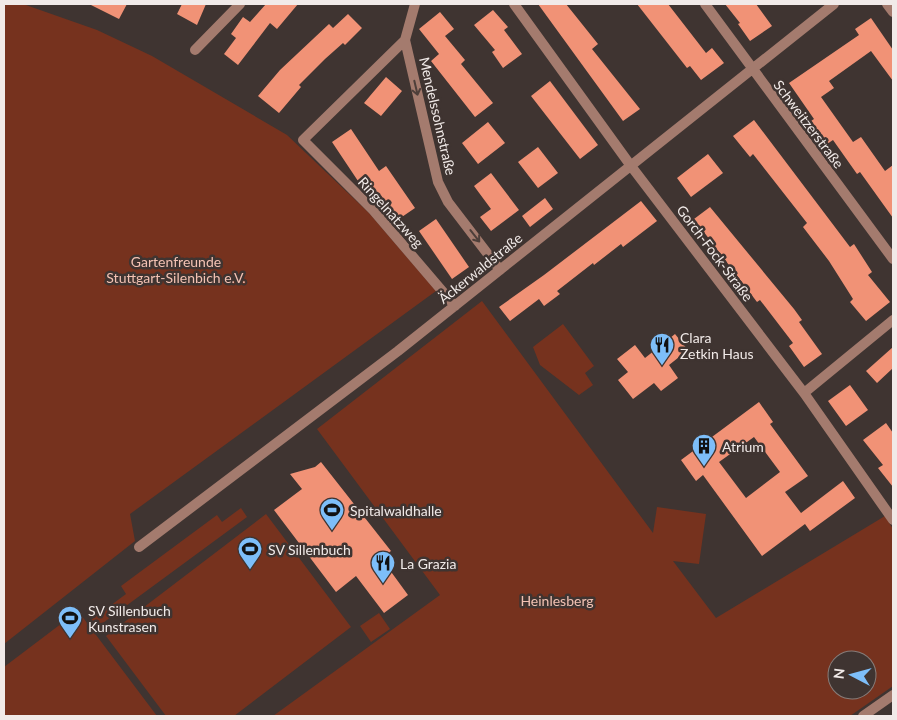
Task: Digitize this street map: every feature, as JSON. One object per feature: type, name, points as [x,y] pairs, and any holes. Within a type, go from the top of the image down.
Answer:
[{"type":"street","points":[[195,50],[240,4]]},
{"type":"street","name":"Mendelssohnstraße","points":[[415,4],[405,40],[438,182],[448,202],[500,270]]},
{"type":"street","name":"Gorch-Fock-Straße","points":[[514,4],[631,166],[804,393],[893,520]]},
{"type":"street","name":"Schweitzerstraße","points":[[706,4],[751,69],[893,259]]},
{"type":"street","name":"Äckerwaldstraße","points":[[139,547],[455,306],[834,4]]},
{"type":"street","points":[[887,4],[893,12]]},
{"type":"street","name":"Ringelnatzweg","points":[[405,40],[302,140],[373,210],[455,306]]},
{"type":"street","points":[[804,393],[893,320]]},
{"type":"street","points":[[862,716],[893,695]]},
{"type":"green space","name":"Gartenfreunde Stuttgart-Silenbich e.V.","points":[[4,4],[23,4],[97,30],[152,56],[287,135],[369,213],[436,291],[130,514],[135,541],[4,644]]},
{"type":"green space","name":"Heinlesberg","points":[[482,301],[653,533],[657,507],[706,514],[699,564],[673,561],[716,618],[885,516],[893,529],[893,686],[877,697],[877,650],[827,650],[827,700],[873,700],[850,716],[273,716],[440,595],[317,429]]},
{"type":"green space","points":[[563,324],[594,366],[585,373],[593,385],[579,395],[540,365],[533,347]]},
{"type":"green space","points":[[241,508],[247,517],[96,628],[91,620],[126,594],[121,586],[217,515],[222,522]]},
{"type":"green space","name":"SV Sillenbuch","points":[[266,514],[351,627],[234,716],[166,716],[106,636]]},
{"type":"green space","name":"SV Sillenbuch Kunstrasen","points":[[78,611],[157,716],[4,716],[4,667]]},
{"type":"green space","points":[[379,613],[390,629],[371,642],[360,626]]},
{"type":"building","points":[[89,4],[127,4],[119,19]]},
{"type":"building","points":[[182,4],[206,4],[197,25],[177,14]]},
{"type":"building","points":[[266,4],[298,4],[277,29],[270,23],[238,65],[224,54],[236,38],[231,34],[243,17],[250,22]]},
{"type":"building","points":[[538,4],[566,4],[598,44],[592,49],[640,109],[623,121]]},
{"type":"building","points":[[637,4],[668,4],[706,53],[712,48],[724,63],[701,80],[690,66],[687,68]]},
{"type":"building","points":[[725,4],[756,4],[772,26],[750,41],[738,24],[740,23]]},
{"type":"building","points":[[493,10],[508,27],[504,30],[522,54],[503,68],[492,52],[495,50],[474,25]]},
{"type":"building","points":[[440,12],[454,29],[445,36],[465,60],[461,64],[493,103],[475,117],[431,61],[439,54],[419,29]]},
{"type":"building","points":[[348,14],[362,28],[345,45],[343,43],[325,59],[299,85],[301,87],[279,113],[258,96],[280,70],[329,24],[333,28]]},
{"type":"building","points":[[871,18],[893,50],[893,81],[871,51],[829,81],[834,88],[821,97],[853,142],[861,137],[885,171],[893,165],[893,218],[860,172],[857,174],[833,140],[827,144],[811,121],[814,119],[789,83],[859,35],[855,29]]},
{"type":"building","points":[[386,77],[402,91],[381,116],[364,103]]},
{"type":"building","points":[[550,81],[598,145],[580,159],[531,96]]},
{"type":"building","points":[[754,120],[850,247],[854,244],[872,272],[868,275],[890,302],[866,321],[850,302],[853,299],[829,261],[803,227],[807,223],[753,154],[750,157],[733,136]]},
{"type":"building","points":[[488,122],[505,143],[478,164],[462,143]]},
{"type":"building","points":[[351,129],[379,171],[386,166],[415,208],[396,221],[367,179],[360,184],[332,142]]},
{"type":"building","points":[[538,147],[558,173],[538,188],[518,162]]},
{"type":"building","points":[[708,154],[723,173],[691,197],[677,178]]},
{"type":"building","points":[[491,173],[519,210],[491,231],[480,217],[491,209],[474,186]]},
{"type":"building","points":[[545,198],[553,209],[530,227],[522,216]]},
{"type":"building","points":[[641,201],[657,221],[623,247],[621,244],[594,265],[593,263],[557,291],[560,294],[544,306],[539,299],[510,321],[499,307]]},
{"type":"building","points":[[710,207],[794,309],[802,320],[799,322],[822,354],[804,367],[789,346],[793,343],[760,300],[757,302],[694,219]]},
{"type":"building","points":[[436,219],[469,267],[452,279],[419,231]]},
{"type":"building","points":[[675,334],[688,350],[669,365],[678,378],[661,391],[654,383],[633,399],[618,380],[628,372],[617,359],[635,345],[645,358]]},
{"type":"building","points":[[893,347],[893,368],[877,383],[866,371]]},
{"type":"building","points":[[850,385],[868,410],[846,426],[828,401]]},
{"type":"building","name":"Atrium","points":[[759,402],[773,422],[770,424],[808,476],[785,492],[801,513],[843,481],[855,498],[810,531],[805,524],[762,556],[703,475],[696,481],[681,460]],"holes":[[[754,437],[780,472],[746,498],[719,462]]]},
{"type":"building","points":[[886,423],[893,433],[893,487],[878,468],[883,465],[863,440]]},
{"type":"building","name":"Spitalwaldhalle","points":[[321,462],[391,551],[381,558],[408,595],[384,613],[356,576],[336,592],[274,510],[302,489],[290,474],[315,467]]},
{"type":"place","name":"Clara Zetkin Haus","points":[[662,366]]},
{"type":"place","name":"Atrium","points":[[704,467]]},
{"type":"place","name":"Spitalwaldhalle","points":[[332,531]]},
{"type":"place","name":"SV Sillenbuch","points":[[250,570]]},
{"type":"place","name":"La Grazia","points":[[383,584]]},
{"type":"place","name":"SV Sillenbuch Kunstrasen","points":[[70,639]]}]
